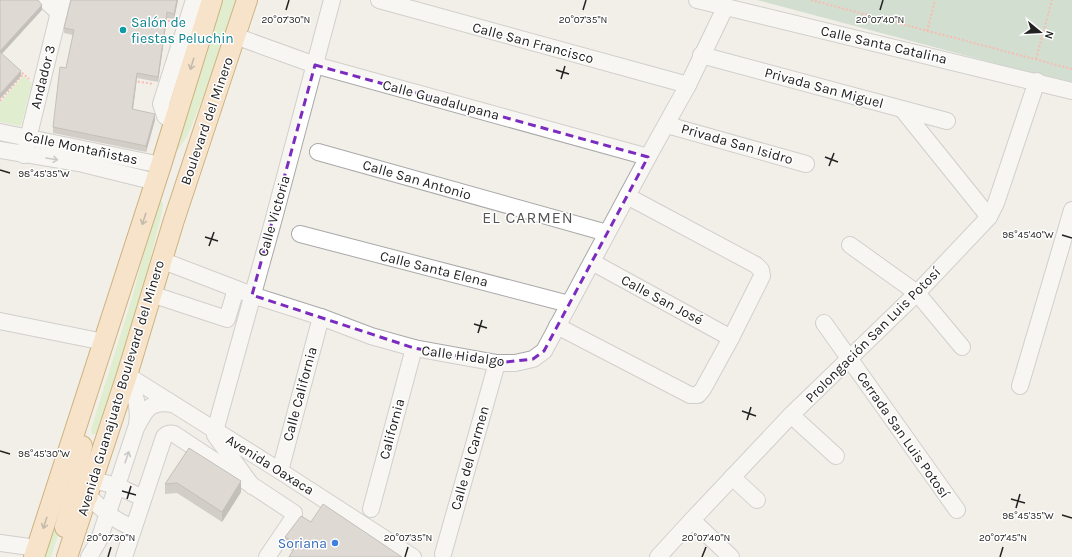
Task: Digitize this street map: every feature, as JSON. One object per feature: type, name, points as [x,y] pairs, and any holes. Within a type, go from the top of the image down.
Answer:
[{"type":"main road","name":"Boulevard del Minero","points":[[161,174],[174,122],[212,0]]},
{"type":"main road","name":"Boulevard del Minero","points":[[174,220],[247,0]]},
{"type":"main road","points":[[174,220],[161,174],[201,140]]},
{"type":"main road","name":"Avenida Guanajuato Boulevard del Minero","points":[[36,553],[57,495],[104,342],[161,174]]},
{"type":"main road","name":"Avenida Guanajuato Boulevard del Minero","points":[[67,557],[86,486],[102,453],[174,220]]},
{"type":"main road","points":[[86,486],[76,472],[77,463],[104,378],[104,342]]},
{"type":"main road","points":[[86,434],[87,440],[90,444],[102,453]]},
{"type":"main road","points":[[57,495],[67,487],[86,486]]},
{"type":"main road","points":[[55,557],[72,507],[72,502],[70,499],[57,495]]},
{"type":"street","points":[[45,0],[60,6]]},
{"type":"street","points":[[174,122],[165,116],[161,104],[194,0]]},
{"type":"street","name":"Calle Victoria","points":[[215,431],[332,0]]},
{"type":"street","name":"Calle San Francisco","points":[[379,0],[688,85]]},
{"type":"street","name":"Calle Santa Catalina","points":[[697,0],[725,8],[1037,81],[1072,91]]},
{"type":"street","name":"Andador 3","points":[[24,155],[60,6]]},
{"type":"street","points":[[667,125],[725,8]]},
{"type":"street","name":"Calle Guadalupana","points":[[236,36],[315,65],[648,157]]},
{"type":"street","name":"Privada San Miguel","points":[[702,55],[947,120]]},
{"type":"street","name":"Prolongación San Luis Potosí","points":[[658,557],[791,415],[850,360],[917,293],[989,217],[996,204],[1037,81]]},
{"type":"street","points":[[902,109],[989,217]]},
{"type":"street","name":"Calle Hidalgo","points":[[161,260],[252,295],[321,317],[371,336],[414,348],[497,363],[515,363],[533,359],[544,351],[648,157],[667,125]]},
{"type":"street","name":"Privada San Isidro","points":[[667,125],[806,164]]},
{"type":"street","name":"Calle Montañistas","points":[[0,132],[28,138],[161,174]]},
{"type":"street","name":"Calle Montañistas","points":[[0,150],[24,155],[161,174]]},
{"type":"street","name":"Calle San Antonio","points":[[318,152],[607,233]]},
{"type":"street","points":[[557,326],[690,395],[698,395],[703,389],[731,338],[762,276],[761,270],[756,265],[628,196]]},
{"type":"street","points":[[1020,386],[1072,210]]},
{"type":"street","name":"Calle Santa Elena","points":[[300,234],[569,304]]},
{"type":"street","points":[[850,245],[917,293],[962,347]]},
{"type":"street","name":"Calle San José","points":[[592,262],[731,338]]},
{"type":"street","points":[[151,294],[227,319],[236,289]]},
{"type":"street","name":"Calle California","points":[[280,470],[321,317]]},
{"type":"street","points":[[0,321],[104,342]]},
{"type":"street","name":"Cerrada San Luis Potosí","points":[[824,323],[957,510]]},
{"type":"street","name":"California","points":[[371,509],[414,348]]},
{"type":"street","name":"Calle del Carmen","points":[[443,554],[497,363]]},
{"type":"street","points":[[90,557],[99,540],[136,428],[138,402],[127,375]]},
{"type":"street","name":"Avenida Oaxaca","points":[[127,375],[280,470],[413,557]]},
{"type":"street","points":[[136,428],[142,416],[155,403],[163,402],[178,408],[232,472]]},
{"type":"street","points":[[791,415],[836,456]]},
{"type":"street","points":[[215,431],[216,435],[252,486]]},
{"type":"street","points":[[124,557],[164,437],[166,434],[170,433],[174,434],[294,513],[294,517],[267,557]]},
{"type":"street","points":[[102,453],[107,475],[117,486],[143,498]]},
{"type":"street","points":[[732,477],[757,500]]},
{"type":"street","points":[[86,486],[117,486]]},
{"type":"street","points":[[86,486],[107,515],[118,522],[133,528]]},
{"type":"street","points":[[692,520],[731,557]]},
{"type":"street","points":[[0,543],[36,553]]},
{"type":"path","points":[[811,0],[820,1],[1072,69]]},
{"type":"path","points":[[927,31],[935,0]]},
{"type":"path","points":[[1036,59],[1052,0]]},
{"type":"path","points":[[163,20],[186,24]]},
{"type":"path","points":[[18,69],[33,83]]},
{"type":"path","points":[[0,101],[24,74]]},
{"type":"path","points":[[129,80],[167,86]]},
{"type":"highlighted area","points":[[315,65],[648,157],[544,351],[533,359],[497,363],[414,348],[252,295]]},
{"type":"green space","points":[[222,0],[238,0],[222,49],[192,125],[178,150],[175,149]]},
{"type":"green space","points":[[757,0],[1072,0],[1072,84]]},
{"type":"green space","points":[[23,76],[32,83],[21,126],[0,122],[0,103]]},
{"type":"green space","points":[[162,201],[162,212],[137,314],[98,434],[92,434],[91,429],[132,298],[156,207],[158,202]]},
{"type":"green space","points":[[60,504],[67,508],[51,557],[44,557]]},
{"type":"building","points":[[0,0],[38,0],[42,5],[0,51]]},
{"type":"building","points":[[71,0],[177,0],[174,14],[167,12],[158,77],[137,73],[132,109],[155,114],[146,146],[53,127],[60,67],[66,68],[74,30],[64,28]]},
{"type":"building","points":[[0,52],[21,71],[0,94]]},
{"type":"building","points":[[189,448],[241,481],[222,512],[177,483],[165,484]]},
{"type":"building","name":"Soriana","points":[[323,504],[402,557],[289,557],[297,544],[285,537],[301,516],[311,522]]},
{"type":"place","name":"Salón de fiestas Peluchin","points":[[123,30]]},
{"type":"place","name":"Soriana","points":[[335,543]]},
{"type":"district","name":"EL CARMEN","points":[[528,217]]}]
